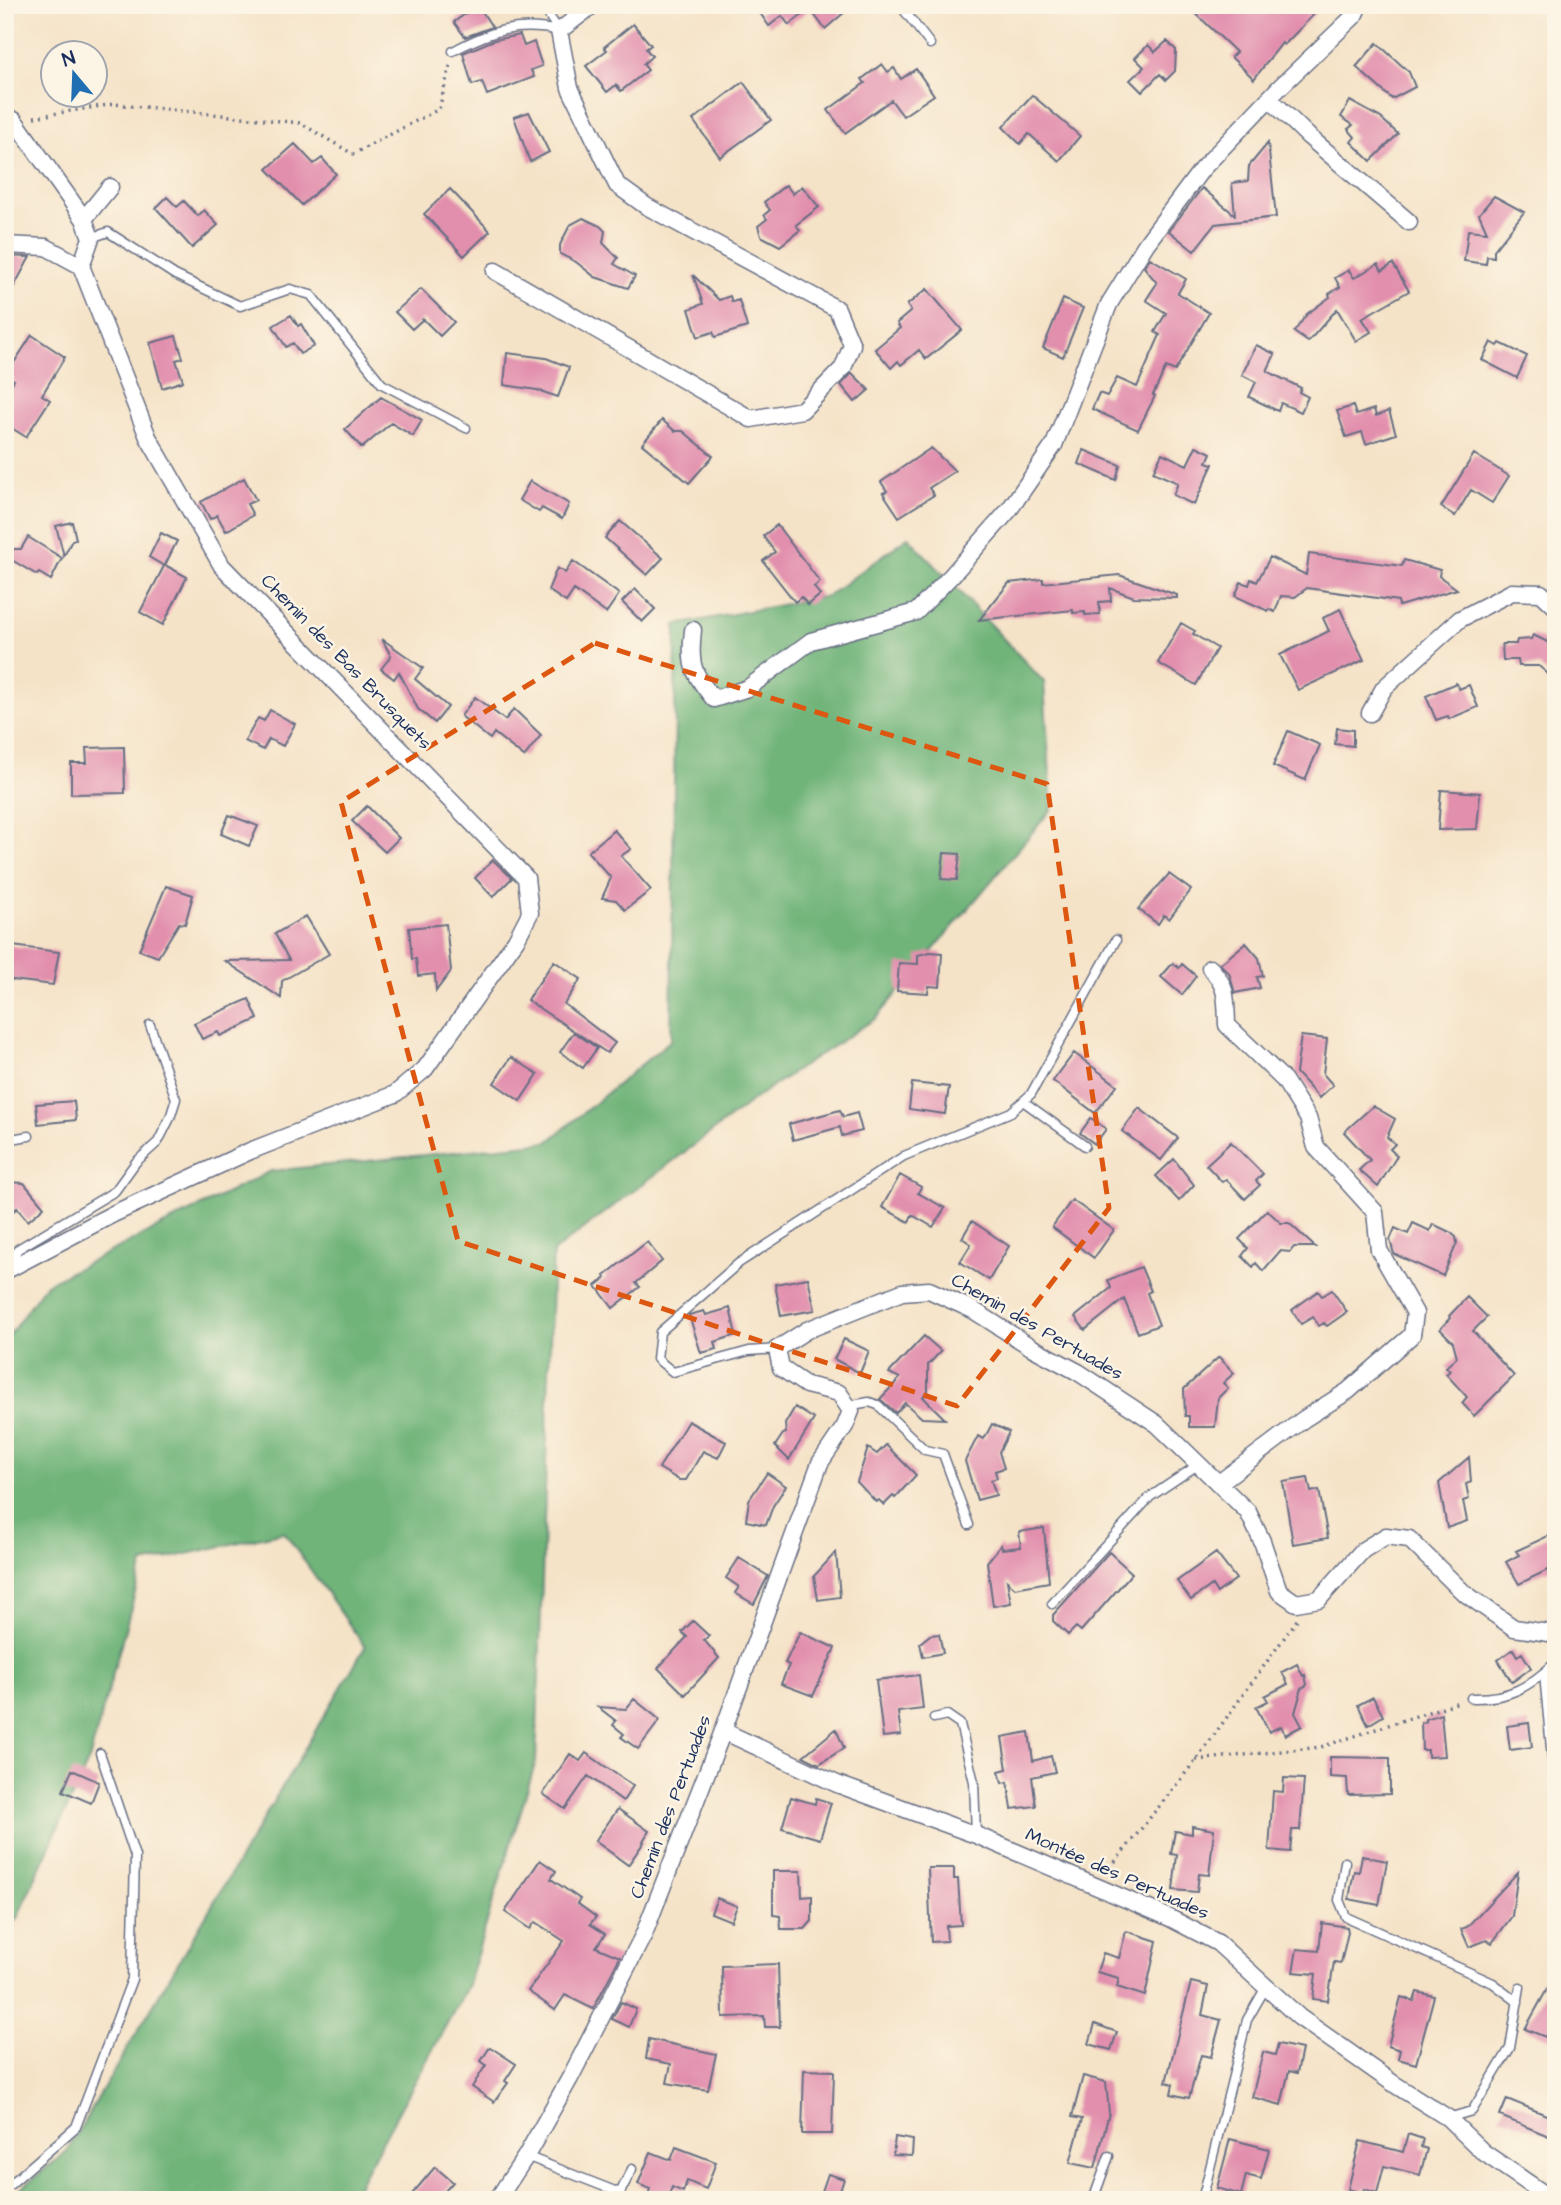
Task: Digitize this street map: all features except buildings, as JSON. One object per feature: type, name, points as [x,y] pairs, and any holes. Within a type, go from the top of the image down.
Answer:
[{"type":"street","points":[[495,271],[751,419],[802,410],[843,368],[852,345],[837,309],[646,206],[617,185],[570,88],[559,31],[593,5]]},
{"type":"street","points":[[693,630],[690,654],[697,679],[714,699],[748,688],[810,641],[916,612],[1009,510],[1054,445],[1109,304],[1146,244],[1202,169],[1280,87],[1354,16],[1359,5]]},
{"type":"street","points":[[1270,99],[1308,136],[1409,222]]},
{"type":"street","points":[[5,245],[46,247],[81,266],[91,238],[84,219],[10,118]]},
{"type":"street","points":[[84,219],[110,187]]},
{"type":"street","name":"Chemin des Bas Brusquets","points":[[5,1271],[113,1214],[250,1151],[395,1094],[425,1069],[516,940],[530,913],[526,878],[222,566],[148,437],[81,266]]},
{"type":"street","points":[[1370,713],[1384,688],[1460,619],[1512,592],[1541,593],[1556,607]]},
{"type":"street","points":[[1210,968],[1222,980],[1227,1025],[1284,1080],[1308,1118],[1316,1147],[1375,1212],[1379,1250],[1415,1313],[1412,1335],[1357,1383],[1219,1483]]},
{"type":"street","name":"Chemin des Pertuades","points":[[777,1349],[807,1330],[902,1292],[929,1290],[973,1310],[1031,1347],[1079,1372],[1157,1424],[1248,1512],[1262,1541],[1279,1591],[1296,1603],[1310,1600]]},
{"type":"street","points":[[777,1349],[780,1368],[806,1385],[839,1393],[848,1406]]},
{"type":"street","name":"Chemin des Pertuades","points":[[497,2200],[526,2156],[570,2078],[644,1934],[723,1731],[820,1463],[845,1426],[851,1411],[848,1406]]},
{"type":"street","points":[[1310,1600],[1319,1599],[1363,1550],[1386,1536],[1409,1538],[1463,1592],[1514,1628],[1556,1634]]},
{"type":"street","name":"Montée des Pertuades","points":[[723,1731],[837,1784],[976,1835],[1099,1887],[1219,1943],[1298,2017],[1448,2118],[1483,2152],[1548,2198]]},
{"type":"lane","points":[[542,5],[559,31]]},
{"type":"lane","points":[[900,5],[930,44]]},
{"type":"lane","points":[[453,51],[480,37],[514,27],[535,26],[559,31]]},
{"type":"lane","points":[[91,238],[108,232],[175,275],[240,306],[290,289],[310,295],[382,384],[466,428]]},
{"type":"lane","points":[[777,1349],[749,1351],[673,1372],[657,1359],[660,1332],[739,1262],[904,1156],[1012,1112],[1031,1094],[1116,940]]},
{"type":"lane","points":[[5,1271],[19,1249],[115,1191],[136,1162],[158,1142],[176,1099],[149,1026]]},
{"type":"lane","points":[[1023,1101],[1085,1146]]},
{"type":"lane","points":[[5,1140],[29,1136]]},
{"type":"lane","points":[[848,1406],[869,1402],[878,1405],[925,1450],[943,1454],[969,1525]]},
{"type":"lane","points":[[1052,1604],[1150,1497],[1199,1464]]},
{"type":"lane","points":[[1471,1698],[1496,1699],[1535,1682],[1556,1662]]},
{"type":"lane","points":[[1544,1674],[1556,1801]]},
{"type":"lane","points":[[934,1718],[947,1715],[960,1724],[974,1782],[976,1835]]},
{"type":"lane","points":[[5,2189],[76,2127],[132,1979],[135,1856],[100,1753]]},
{"type":"lane","points":[[1345,1862],[1339,1900],[1346,1917],[1493,1983],[1518,2002]]},
{"type":"lane","points":[[1202,2200],[1247,2020],[1266,1987]]},
{"type":"lane","points":[[1448,2118],[1472,2111],[1510,2048],[1520,1987]]},
{"type":"lane","points":[[526,2156],[620,2193],[632,2169]]},
{"type":"lane","points":[[1093,2200],[1109,2156]]},
{"type":"path","points":[[10,118],[114,104],[300,123],[353,154],[439,109],[453,51]]},
{"type":"path","points":[[1099,1887],[1107,1871],[1196,1760],[1310,1600]]},
{"type":"path","points":[[1196,1760],[1321,1747],[1471,1698]]},
{"type":"highlighted area","points":[[595,643],[1047,784],[1109,1208],[957,1406],[458,1241],[341,802]]},
{"type":"green space","points":[[908,537],[1044,682],[1052,809],[876,1018],[768,1089],[553,1252],[536,1761],[467,1987],[350,2200],[7,2200],[66,2152],[365,1647],[284,1532],[143,1564],[89,1760],[16,1920],[5,1928],[5,1341],[46,1284],[271,1171],[548,1142],[671,1040],[676,625],[828,596]]}]
